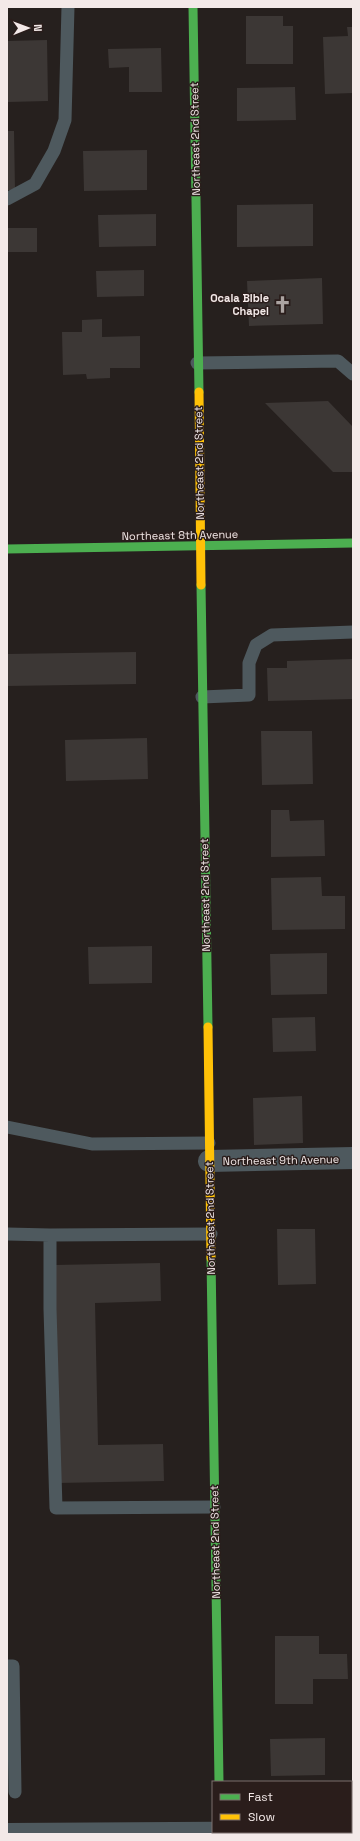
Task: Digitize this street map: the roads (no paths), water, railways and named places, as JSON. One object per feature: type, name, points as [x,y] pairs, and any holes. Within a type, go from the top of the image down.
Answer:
[{"type":"street","name":"Northeast 2nd Street","points":[[193,7],[219,1781]]},
{"type":"street","name":"Northeast 8th Avenue","points":[[7,550],[353,543]]},
{"type":"street","name":"Northeast 9th Avenue","points":[[209,1152],[353,1158]]},
{"type":"street","points":[[7,1834],[219,1833]]},
{"type":"lane","points":[[7,199],[35,184],[54,152],[65,120],[68,7]]},
{"type":"lane","points":[[198,363],[338,361],[353,374]]},
{"type":"lane","points":[[202,697],[249,695],[249,663],[256,645],[272,635],[353,632]]},
{"type":"lane","points":[[7,1127],[92,1144],[209,1152]]},
{"type":"lane","points":[[7,1234],[211,1234]]},
{"type":"lane","points":[[50,1235],[50,1309],[56,1508],[214,1507]]},
{"type":"lane","points":[[7,1666],[13,1666],[15,1792]]},
{"type":"place","name":"Ocala Bible Chapel","points":[[282,304]]}]
